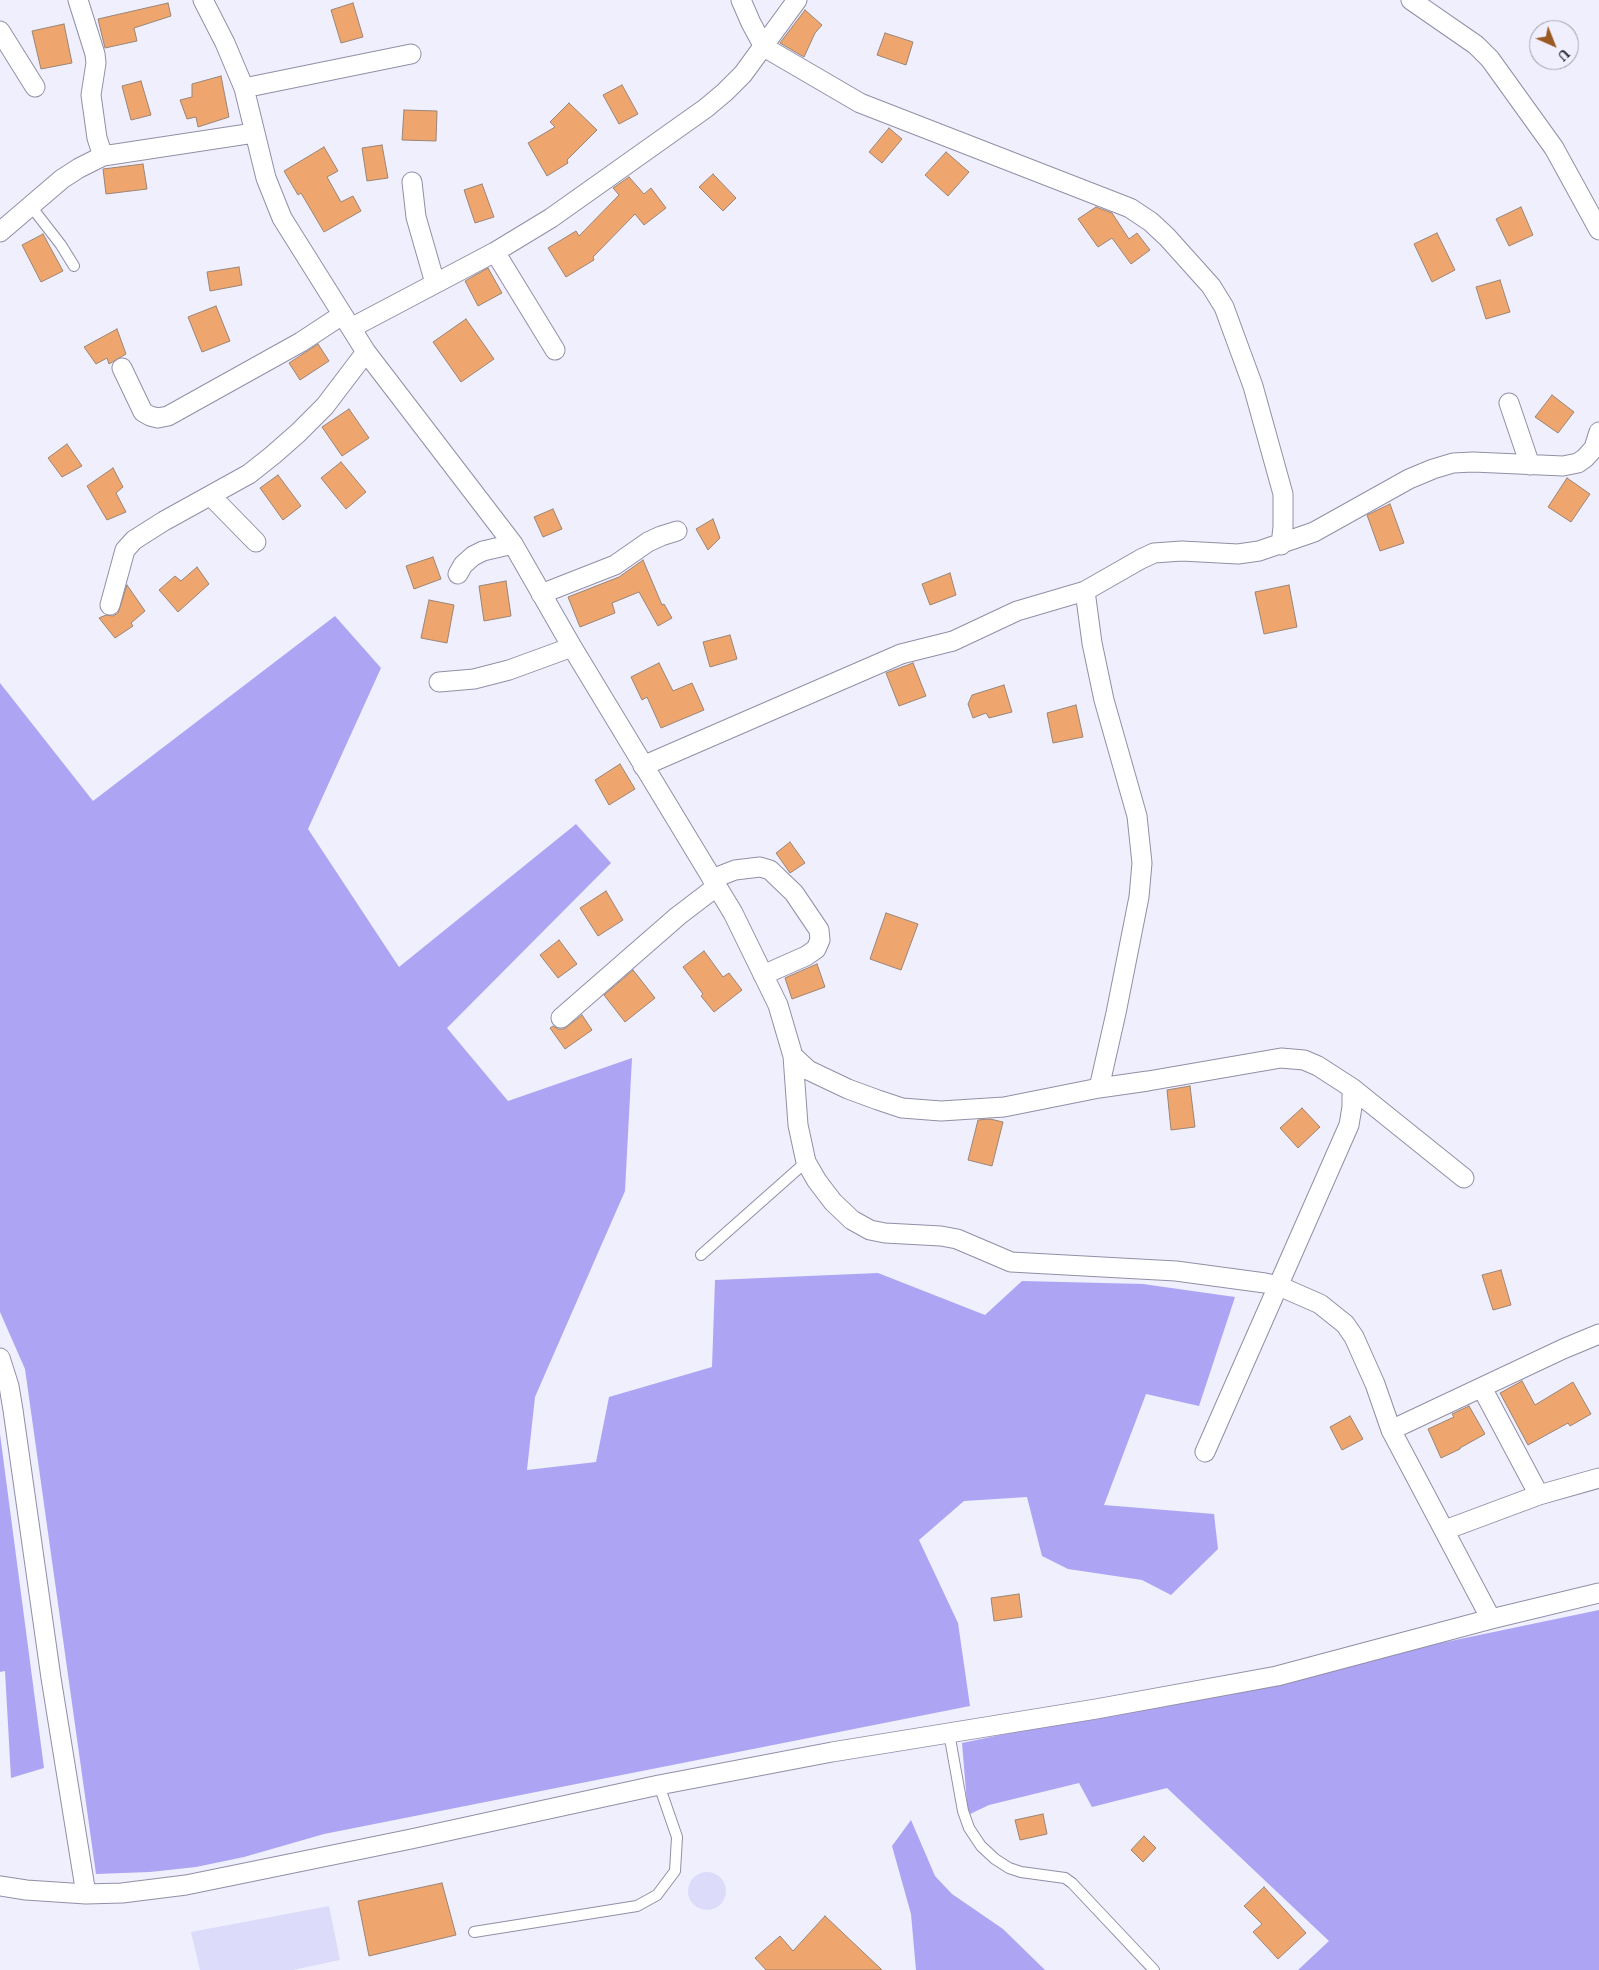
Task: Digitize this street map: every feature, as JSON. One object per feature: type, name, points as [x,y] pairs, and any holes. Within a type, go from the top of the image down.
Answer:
[{"type":"street","points":[[78,0],[95,54],[96,63],[91,95],[96,138],[103,156]]},
{"type":"street","points":[[203,0],[225,43],[244,88],[266,178],[282,218],[366,352],[513,544],[572,647],[733,913],[778,1005],[794,1056],[798,1125],[806,1162],[833,1202],[852,1220],[870,1230],[957,1239],[977,1246],[998,1257],[1022,1264],[1176,1271],[1279,1286],[1320,1304],[1345,1324],[1354,1338],[1375,1384],[1391,1430],[1491,1619]]},
{"type":"street","points":[[741,0],[764,47],[860,103],[1130,208],[1151,222],[1166,237],[1211,286],[1224,307],[1253,386],[1283,494],[1281,545]]},
{"type":"street","points":[[122,368],[143,412],[158,418],[168,416],[301,342],[436,283],[495,252],[551,218],[706,108],[743,74],[797,0]]},
{"type":"street","points":[[1411,0],[1476,45],[1490,59],[1554,148],[1599,230]]},
{"type":"street","points":[[0,31],[35,87]]},
{"type":"street","points":[[244,88],[411,54]]},
{"type":"street","points":[[0,232],[30,205],[78,168],[103,156],[254,133]]},
{"type":"street","points":[[412,182],[416,217],[436,283]]},
{"type":"street","points":[[495,252],[556,350]]},
{"type":"street","points":[[110,605],[125,550],[134,540],[164,521],[249,474],[298,433],[325,406],[366,352]]},
{"type":"street","points":[[1509,403],[1530,466]]},
{"type":"street","points":[[643,766],[901,654],[953,641],[1017,612],[1085,591],[1154,553],[1182,550],[1238,554],[1259,551],[1281,545],[1341,518],[1409,480],[1433,469],[1454,463],[1473,462],[1564,466],[1578,463],[1586,458],[1594,448],[1599,432]]},
{"type":"street","points":[[211,496],[256,542]]},
{"type":"street","points":[[541,594],[615,565],[632,555],[648,542],[677,531]]},
{"type":"street","points":[[458,574],[463,565],[483,550],[513,544]]},
{"type":"street","points":[[1085,591],[1092,643],[1104,700],[1137,816],[1142,863],[1138,906],[1099,1088]]},
{"type":"street","points":[[439,682],[474,679],[572,647]]},
{"type":"street","points":[[561,1018],[714,883],[736,870],[760,867],[770,870],[794,893],[819,930],[820,940],[816,949],[806,956],[764,975]]},
{"type":"street","points":[[794,1056],[808,1070],[840,1085],[902,1108],[941,1112],[1004,1107],[1099,1088],[1281,1058],[1304,1060],[1318,1066],[1352,1088],[1464,1178]]},
{"type":"street","points":[[1205,1452],[1349,1125],[1352,1107],[1352,1088]]},
{"type":"street","points":[[1391,1430],[1599,1334]]},
{"type":"street","points":[[0,1358],[9,1386],[13,1410],[51,1678],[86,1894]]},
{"type":"street","points":[[1482,1388],[1539,1495]]},
{"type":"street","points":[[1445,1530],[1539,1495],[1599,1478]]},
{"type":"street","points":[[0,1886],[26,1890],[86,1894],[122,1893],[195,1883],[412,1839],[659,1785],[832,1752],[1096,1710],[1277,1676],[1491,1619],[1599,1593]]},
{"type":"lane","points":[[30,205],[61,245],[74,266]]},
{"type":"lane","points":[[701,1255],[806,1162]]},
{"type":"lane","points":[[949,1733],[963,1810],[969,1828],[981,1846],[995,1860],[1009,1868],[1021,1872],[1065,1878],[1072,1882],[1154,1970]]},
{"type":"lane","points":[[474,1932],[637,1906],[657,1895],[675,1871],[677,1837],[659,1785]]},
{"type":"shaded area","points":[[335,616],[381,668],[308,829],[399,967],[576,824],[611,863],[447,1028],[508,1101],[632,1058],[625,1191],[535,1397],[527,1470],[596,1462],[609,1397],[712,1367],[715,1280],[878,1273],[985,1315],[1022,1281],[1143,1284],[1235,1297],[1199,1406],[1146,1394],[1104,1505],[1214,1514],[1218,1549],[1171,1595],[1142,1580],[1068,1569],[1042,1556],[1027,1497],[964,1501],[919,1540],[958,1623],[970,1706],[324,1834],[244,1857],[196,1867],[150,1872],[96,1874],[25,1369],[0,1312],[0,683],[93,801]]},
{"type":"shaded area","points":[[0,1434],[44,1768],[11,1778],[5,1671],[0,1672]]},
{"type":"shaded area","points":[[1599,1610],[1599,1970],[1298,1970],[1329,1941],[1167,1788],[1092,1807],[1079,1783],[989,1805],[968,1815],[962,1743]]},
{"type":"shaded area","points":[[911,1820],[935,1876],[952,1894],[1003,1929],[1045,1970],[916,1970],[911,1914],[892,1846]]},
{"type":"shaded area","points":[[707,1872],[721,1877],[726,1891],[721,1905],[707,1910],[693,1905],[688,1891],[693,1877]]},
{"type":"shaded area","points":[[329,1906],[340,1960],[293,1970],[200,1970],[191,1932]]},
{"type":"building","points":[[168,3],[171,16],[134,28],[137,41],[105,48],[98,19]]},
{"type":"building","points":[[353,3],[363,37],[341,43],[331,10]]},
{"type":"building","points":[[805,10],[822,25],[815,33],[804,57],[780,43]]},
{"type":"building","points":[[64,24],[72,63],[41,69],[32,31]]},
{"type":"building","points":[[885,33],[913,42],[906,65],[877,55]]},
{"type":"building","points":[[221,76],[229,117],[198,127],[196,117],[187,119],[180,100],[192,97],[192,84]]},
{"type":"building","points":[[141,81],[151,115],[131,120],[122,86]]},
{"type":"building","points":[[622,85],[638,114],[619,124],[603,95]]},
{"type":"building","points":[[569,103],[597,130],[567,160],[568,163],[547,176],[528,143],[555,127],[550,122]]},
{"type":"building","points":[[404,110],[437,111],[436,141],[402,140]]},
{"type":"building","points":[[889,128],[902,139],[882,163],[869,152]]},
{"type":"building","points":[[382,145],[388,178],[367,181],[362,148]]},
{"type":"building","points":[[324,147],[338,171],[327,177],[341,202],[353,196],[361,211],[324,232],[301,193],[298,195],[284,171]]},
{"type":"building","points":[[946,152],[969,172],[948,196],[925,175]]},
{"type":"building","points":[[143,164],[147,189],[106,194],[103,169]]},
{"type":"building","points":[[713,174],[736,198],[723,211],[699,187]]},
{"type":"building","points":[[629,177],[644,194],[651,188],[666,208],[644,225],[635,214],[593,257],[594,260],[566,277],[548,248],[576,231],[579,236],[619,195],[613,188]]},
{"type":"building","points":[[482,184],[494,217],[475,223],[464,190]]},
{"type":"building","points":[[1096,207],[1112,213],[1129,239],[1137,233],[1150,250],[1131,264],[1112,238],[1098,247],[1078,219]]},
{"type":"building","points":[[1521,207],[1533,235],[1509,246],[1496,219]]},
{"type":"building","points":[[1437,233],[1455,270],[1432,282],[1414,244]]},
{"type":"building","points":[[43,234],[63,271],[41,282],[22,245]]},
{"type":"building","points":[[239,267],[242,285],[210,291],[207,272]]},
{"type":"building","points":[[488,268],[502,293],[478,306],[465,281]]},
{"type":"building","points":[[1500,280],[1510,312],[1486,319],[1476,287]]},
{"type":"building","points":[[216,306],[230,341],[202,352],[188,317]]},
{"type":"building","points":[[466,319],[494,359],[461,382],[433,342]]},
{"type":"building","points":[[117,329],[126,354],[109,364],[107,358],[96,364],[84,347]]},
{"type":"building","points":[[318,344],[329,361],[300,380],[289,363]]},
{"type":"building","points":[[1552,395],[1574,412],[1558,433],[1535,417]]},
{"type":"building","points":[[349,409],[369,438],[342,456],[322,427]]},
{"type":"building","points":[[67,444],[82,466],[62,477],[48,458]]},
{"type":"building","points":[[341,462],[366,492],[346,509],[321,478]]},
{"type":"building","points":[[113,468],[123,487],[116,493],[126,512],[107,520],[87,486]]},
{"type":"building","points":[[278,475],[301,506],[283,520],[260,488]]},
{"type":"building","points":[[1567,478],[1590,494],[1571,522],[1548,507]]},
{"type":"building","points":[[1390,504],[1404,543],[1380,551],[1367,515]]},
{"type":"building","points":[[553,509],[562,529],[543,537],[534,517]]},
{"type":"building","points":[[713,519],[720,538],[708,550],[696,529]]},
{"type":"building","points":[[433,557],[441,579],[414,589],[406,566]]},
{"type":"building","points":[[643,560],[662,605],[664,604],[672,618],[658,626],[639,592],[612,603],[615,613],[580,627],[568,597],[619,577]]},
{"type":"building","points":[[197,567],[209,584],[178,612],[159,590],[175,576],[181,581]]},
{"type":"building","points":[[950,573],[956,595],[930,605],[922,584]]},
{"type":"building","points":[[506,581],[511,616],[484,621],[479,586]]},
{"type":"building","points":[[127,585],[145,611],[131,623],[133,626],[115,638],[99,618],[106,615],[113,616],[118,613]]},
{"type":"building","points":[[1289,585],[1297,627],[1264,634],[1255,592]]},
{"type":"building","points":[[429,600],[454,605],[447,643],[421,638]]},
{"type":"building","points":[[730,635],[737,659],[710,667],[703,642]]},
{"type":"building","points":[[659,663],[673,691],[692,683],[704,710],[661,728],[647,697],[642,700],[631,677]]},
{"type":"building","points":[[913,663],[926,696],[899,706],[886,673]]},
{"type":"building","points":[[1004,685],[1012,712],[989,718],[986,713],[973,718],[968,704],[972,695]]},
{"type":"building","points":[[1076,705],[1083,737],[1053,743],[1047,713]]},
{"type":"building","points":[[620,764],[635,789],[609,805],[595,780]]},
{"type":"building","points":[[790,842],[805,863],[790,873],[776,853]]},
{"type":"building","points":[[606,891],[623,920],[598,936],[580,908]]},
{"type":"building","points":[[886,913],[918,924],[901,970],[870,959]]},
{"type":"building","points":[[559,940],[577,964],[558,978],[540,955]]},
{"type":"building","points":[[704,951],[723,977],[729,973],[742,990],[714,1012],[701,996],[703,994],[683,967]]},
{"type":"building","points":[[817,964],[825,987],[792,999],[785,978]]},
{"type":"building","points":[[633,970],[655,998],[625,1022],[604,995]]},
{"type":"building","points":[[582,1015],[592,1030],[565,1049],[550,1028],[553,1026],[558,1029],[564,1029]]},
{"type":"building","points":[[1190,1086],[1195,1127],[1171,1130],[1167,1090]]},
{"type":"building","points":[[1302,1108],[1320,1127],[1298,1148],[1280,1128]]},
{"type":"building","points":[[990,1119],[1003,1122],[992,1166],[968,1160],[978,1120]]},
{"type":"building","points":[[1501,1270],[1511,1305],[1493,1310],[1482,1275]]},
{"type":"building","points":[[1522,1381],[1535,1405],[1573,1382],[1591,1414],[1570,1426],[1568,1423],[1528,1445],[1500,1393]]},
{"type":"building","points":[[1469,1406],[1485,1434],[1441,1458],[1428,1429],[1454,1417],[1452,1414]]},
{"type":"building","points":[[1350,1416],[1363,1439],[1342,1450],[1330,1427]]},
{"type":"building","points":[[1019,1594],[1022,1617],[994,1621],[991,1598]]},
{"type":"building","points":[[1043,1814],[1047,1834],[1020,1840],[1015,1820]]},
{"type":"building","points":[[1144,1836],[1156,1848],[1143,1862],[1131,1850]]},
{"type":"building","points":[[442,1883],[456,1935],[369,1956],[358,1901]]},
{"type":"building","points":[[1264,1887],[1306,1933],[1278,1959],[1253,1932],[1262,1924],[1244,1906]]},
{"type":"building","points":[[825,1916],[882,1970],[766,1970],[755,1958],[780,1936],[793,1951]]}]
